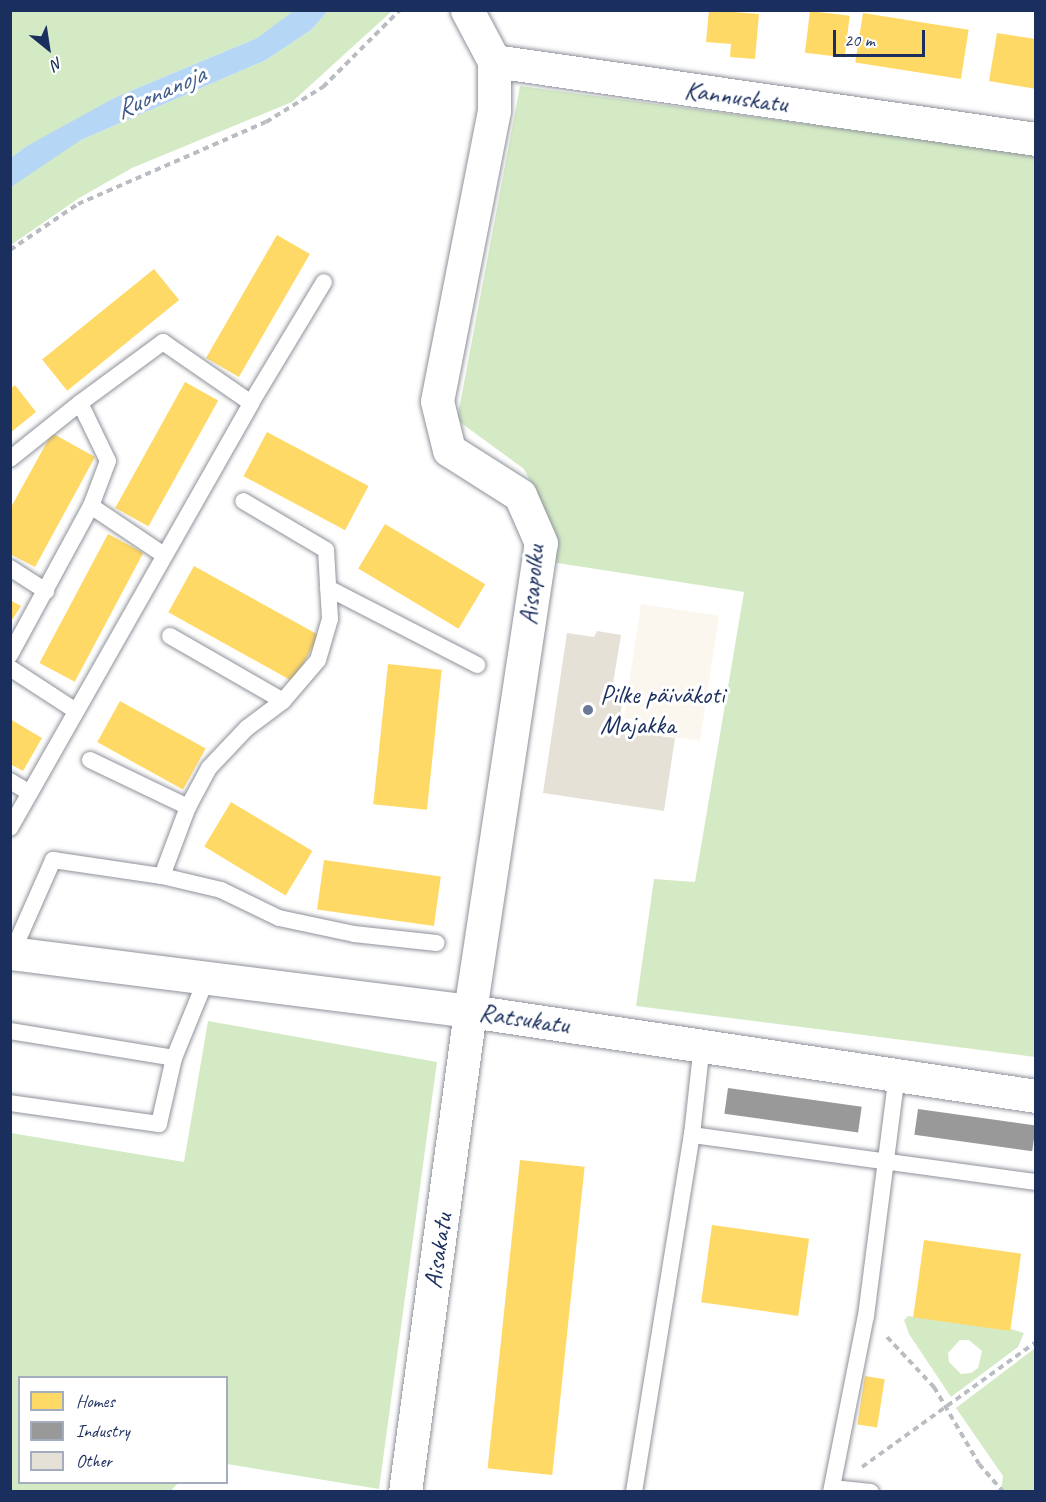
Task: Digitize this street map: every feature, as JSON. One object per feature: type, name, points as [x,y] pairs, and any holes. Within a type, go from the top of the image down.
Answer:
[{"type":"street","points":[[467,10],[494,61]]},
{"type":"street","name":"Kannuskatu","points":[[494,61],[1035,140]]},
{"type":"street","name":"Aisapolku","points":[[470,1011],[541,543],[520,495],[449,450],[437,401],[494,110],[494,61]]},
{"type":"street","name":"Ratsukatu","points":[[11,953],[470,1011],[702,1044],[1035,1096]]},
{"type":"street","name":"Aisakatu","points":[[405,1491],[470,1011]]},
{"type":"lane","points":[[10,828],[250,403],[324,282]]},
{"type":"lane","points":[[10,459],[80,403],[163,342],[250,403]]},
{"type":"lane","points":[[10,655],[91,506],[108,461],[80,403]]},
{"type":"lane","points":[[162,876],[188,807],[209,768],[248,728],[283,700],[318,660],[330,619],[326,550],[243,501]]},
{"type":"lane","points":[[91,506],[164,555]]},
{"type":"lane","points":[[10,568],[46,591]]},
{"type":"lane","points":[[328,588],[477,666]]},
{"type":"lane","points":[[170,636],[283,700]]},
{"type":"lane","points":[[10,668],[76,711]]},
{"type":"lane","points":[[90,760],[188,807]]},
{"type":"lane","points":[[10,781],[30,793]]},
{"type":"lane","points":[[11,953],[53,860],[162,876],[221,890],[279,918],[354,934],[437,943]]},
{"type":"lane","points":[[10,1103],[159,1124],[174,1058],[207,977]]},
{"type":"lane","points":[[10,1031],[174,1058]]},
{"type":"lane","points":[[634,1491],[692,1135],[702,1044]]},
{"type":"lane","points":[[871,1491],[832,1490],[866,1316],[889,1162],[897,1074]]},
{"type":"lane","points":[[692,1135],[1035,1182]]},
{"type":"path","points":[[10,250],[78,204],[266,122],[323,87],[400,10]]},
{"type":"path","points":[[866,1316],[934,1387],[979,1464],[1003,1491]]},
{"type":"path","points":[[832,1490],[1035,1342]]},
{"type":"shaded area","points":[[641,604],[719,616],[700,741],[641,732],[642,721],[624,718]]},
{"type":"green space","points":[[11,11],[295,11],[257,38],[116,97],[11,158]]},
{"type":"green space","points":[[328,11],[392,11],[292,102],[132,168],[79,198],[11,245],[10,187],[38,165],[81,140],[266,60],[311,30]]},
{"type":"green space","points":[[520,86],[1035,154],[1035,1057],[636,1006],[654,879],[695,882],[744,592],[551,562],[556,533],[524,469],[457,420]]},
{"type":"green space","points":[[208,1021],[437,1062],[379,1489],[228,1464],[228,1376],[18,1376],[18,1484],[177,1484],[171,1491],[11,1491],[11,1133],[184,1162]]},
{"type":"green space","points":[[908,1316],[1011,1329],[1024,1333],[1018,1347],[951,1397],[909,1334],[904,1320]],"holes":[[[960,1340],[969,1340],[982,1351],[978,1368],[971,1373],[961,1374],[949,1362],[948,1353]]]},
{"type":"green space","points":[[1035,1348],[1035,1491],[1001,1491],[1003,1476],[956,1408]]},
{"type":"water","name":"Ruonanoja","points":[[295,10],[328,11],[311,30],[266,60],[81,140],[11,187],[11,158],[27,146],[116,97],[257,38]]},
{"type":"building: Homes","points":[[709,10],[759,14],[755,59],[730,57],[731,44],[706,42]]},
{"type":"building: Homes","points":[[810,11],[850,16],[845,58],[805,53]]},
{"type":"building: Homes","points":[[863,13],[969,30],[961,79],[855,62]]},
{"type":"building: Homes","points":[[997,33],[1036,39],[1036,89],[989,81]]},
{"type":"building: Homes","points":[[277,235],[310,254],[239,377],[206,358]]},
{"type":"building: Homes","points":[[154,269],[179,300],[67,391],[42,360]]},
{"type":"building: Homes","points":[[185,382],[218,400],[148,526],[115,508]]},
{"type":"building: Homes","points":[[15,385],[36,412],[10,433],[10,389]]},
{"type":"building: Homes","points":[[267,432],[369,486],[345,530],[244,476]]},
{"type":"building: Homes","points":[[52,433],[95,457],[35,567],[10,554],[10,509]]},
{"type":"building: Homes","points":[[385,524],[485,584],[459,629],[358,569]]},
{"type":"building: Homes","points":[[108,534],[143,553],[75,682],[39,663]]},
{"type":"building: Homes","points":[[194,566],[319,635],[293,682],[168,612]]},
{"type":"building: Homes","points":[[10,600],[21,606],[10,623]]},
{"type":"building: Homes","points":[[388,664],[442,670],[427,810],[373,804]]},
{"type":"building: Homes","points":[[120,701],[206,749],[183,790],[97,742]]},
{"type":"building: Homes","points":[[10,719],[42,738],[23,771],[10,764]]},
{"type":"building: Homes","points":[[231,802],[312,851],[286,896],[204,847]]},
{"type":"building: Homes","points":[[324,860],[441,876],[434,926],[317,910]]},
{"type":"building: Homes","points":[[520,1160],[585,1167],[552,1475],[488,1468]]},
{"type":"building: Homes","points":[[712,1225],[809,1239],[798,1316],[701,1302]]},
{"type":"building: Homes","points":[[924,1240],[1021,1254],[1010,1331],[913,1317]]},
{"type":"building: Homes","points":[[865,1376],[885,1379],[877,1428],[857,1424]]},
{"type":"building: Industry","points":[[728,1088],[862,1107],[858,1133],[724,1114]]},
{"type":"building: Industry","points":[[918,1109],[1036,1126],[1032,1151],[914,1135]]},
{"type":"building: Other","name":"Pilke päiväkoti Majakka","points":[[597,631],[621,635],[611,696],[623,698],[619,723],[640,726],[638,733],[675,738],[664,811],[543,793],[567,633],[594,637]]},
{"type":"place","name":"Pilke päiväkoti Majakka","points":[[588,710]]}]
